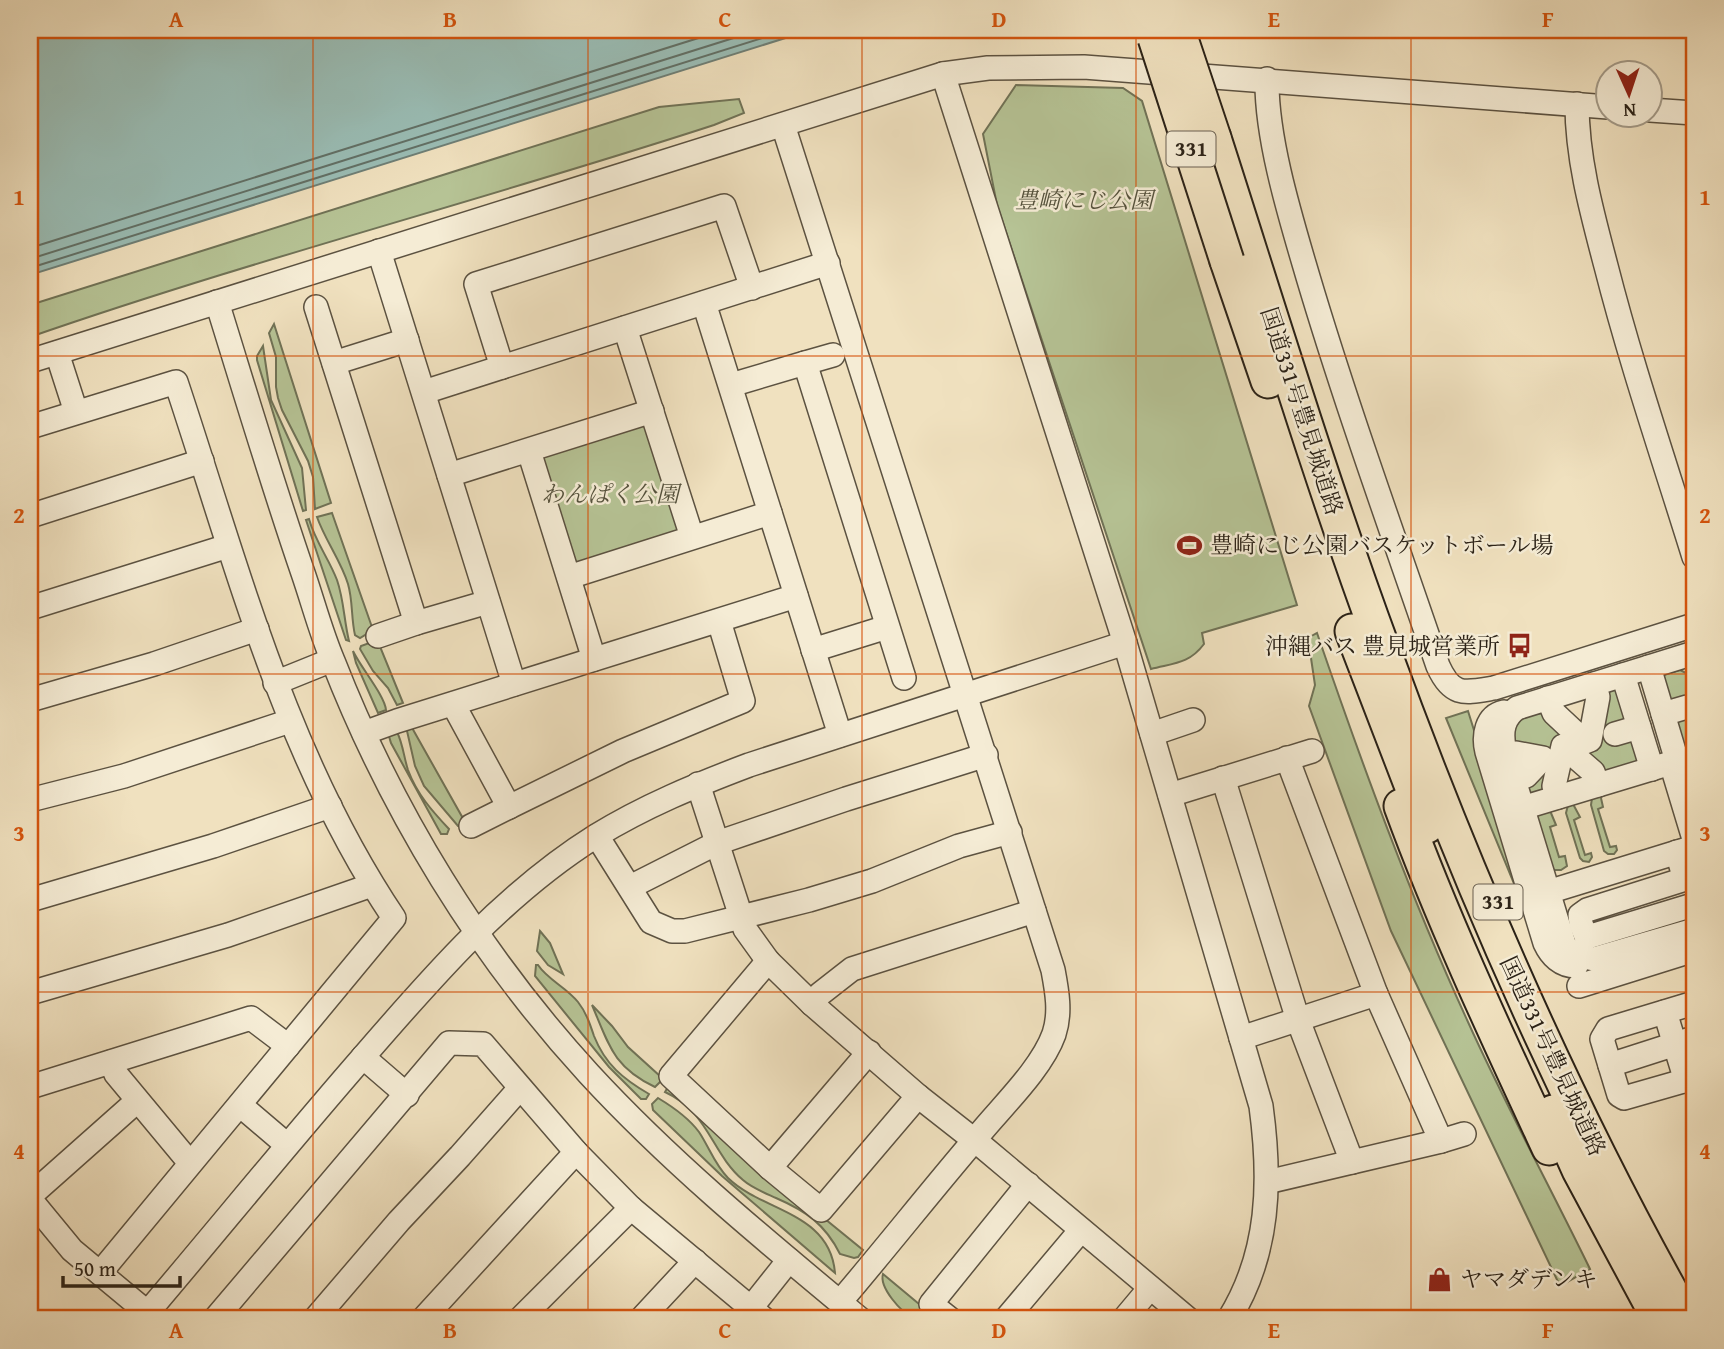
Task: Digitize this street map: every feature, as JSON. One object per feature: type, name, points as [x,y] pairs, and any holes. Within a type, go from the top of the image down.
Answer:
[{"type":"highway","name":"国道331号豊見城道路","points":[[1152,30],[1240,258],[1372,652],[1404,770],[1452,887],[1686,1319]]},
{"type":"highway","name":"国道331号豊見城道路","points":[[1178,30],[1240,258]]},
{"type":"highway","points":[[1372,652],[1361,695],[1421,862],[1481,1002],[1563,1177],[1643,1319]]},
{"type":"highway","name":"国道331号豊見城道路","points":[[1599,1162],[1659,1319]]},
{"type":"highway","points":[[1599,1162],[1694,1310]]},
{"type":"street","points":[[30,361],[943,74],[988,68],[1084,67],[1594,106]]},
{"type":"street","points":[[943,74],[1125,643],[1261,1106],[1268,1197],[1251,1274],[1229,1319]]},
{"type":"street","points":[[1267,79],[1268,109],[1280,169],[1318,312],[1446,683],[1465,692],[1494,688],[1694,625]]},
{"type":"street","points":[[1577,104],[1581,163],[1601,248],[1694,557]]},
{"type":"street","points":[[1664,111],[1694,113]]},
{"type":"street","points":[[783,124],[986,755],[1057,992],[1058,1014],[1054,1034],[1030,1072],[840,1303]]},
{"type":"street","points":[[502,367],[476,285],[724,206],[752,288]]},
{"type":"street","points":[[379,251],[514,684]]},
{"type":"street","points":[[424,392],[828,263]]},
{"type":"street","points":[[217,302],[262,449],[332,660],[364,733],[416,837],[476,933],[520,993],[589,1073],[685,1170],[860,1319]]},
{"type":"street","points":[[704,303],[840,735]]},
{"type":"street","points":[[316,307],[416,624]]},
{"type":"street","points":[[625,328],[692,537]]},
{"type":"street","points":[[334,363],[407,340]]},
{"type":"street","points":[[57,353],[76,412]]},
{"type":"street","points":[[731,385],[833,355]]},
{"type":"street","points":[[805,363],[904,678]]},
{"type":"street","points":[[30,427],[176,382],[228,546],[290,721],[330,806],[372,885],[394,918],[100,1273]]},
{"type":"street","points":[[449,475],[652,411]]},
{"type":"street","points":[[529,451],[594,659]]},
{"type":"street","points":[[30,516],[202,461]]},
{"type":"street","points":[[569,577],[770,513]]},
{"type":"street","points":[[30,608],[69,598],[228,546]]},
{"type":"street","points":[[364,733],[796,596]]},
{"type":"street","points":[[378,636],[488,602]]},
{"type":"street","points":[[471,826],[623,751],[743,701],[719,621]]},
{"type":"street","points":[[813,650],[887,627]]},
{"type":"street","points":[[30,699],[154,664],[257,629]]},
{"type":"street","points":[[137,1101],[30,1198],[72,1250],[148,1317],[287,1145],[437,971],[476,933],[559,861],[653,804],[698,784],[1125,643]]},
{"type":"street","points":[[1693,658],[1649,667],[1494,714],[1490,719],[1485,746],[1545,943],[1551,953],[1566,965],[1577,966],[1694,930]]},
{"type":"street","points":[[275,683],[332,660]]},
{"type":"street","points":[[1649,667],[1663,714],[1689,826],[1684,876],[1693,908],[1586,936],[1580,915],[1587,910],[1678,883],[1684,876]]},
{"type":"street","points":[[1623,675],[1639,727],[1674,762]]},
{"type":"street","points":[[1548,698],[1554,713],[1585,742],[1590,740],[1598,697],[1594,684]]},
{"type":"street","points":[[453,704],[509,807]]},
{"type":"street","points":[[1663,714],[1687,707]]},
{"type":"street","points":[[1517,708],[1508,717],[1502,731],[1507,756],[1566,947],[1586,959],[1603,958]]},
{"type":"street","points":[[1152,734],[1193,720]]},
{"type":"street","points":[[30,800],[124,776],[290,721]]},
{"type":"street","points":[[1615,734],[1639,727]]},
{"type":"street","points":[[1558,797],[1554,786],[1563,746],[1593,772],[1598,785]]},
{"type":"street","points":[[1170,795],[1312,751]]},
{"type":"street","points":[[1507,756],[1516,753],[1543,758],[1526,776],[1514,780]]},
{"type":"street","points":[[630,887],[717,843],[986,755]]},
{"type":"street","points":[[1287,758],[1376,994],[1441,1141]]},
{"type":"street","points":[[1522,808],[1674,762]]},
{"type":"street","points":[[1223,778],[1298,1020],[1352,1162]]},
{"type":"street","points":[[698,784],[744,929],[768,961],[812,1004],[918,1096],[1028,1184],[1188,1319]]},
{"type":"street","points":[[30,900],[213,846],[330,806]]},
{"type":"street","points":[[1548,892],[1587,880],[1689,826]]},
{"type":"street","points":[[597,836],[651,922],[672,931],[685,931],[872,881],[959,846],[1010,832]]},
{"type":"street","points":[[1587,880],[1596,908]]},
{"type":"street","points":[[30,993],[228,935],[372,885]]},
{"type":"street","points":[[812,1004],[820,994],[852,969],[1034,911]]},
{"type":"street","points":[[1579,986],[1694,950]]},
{"type":"street","points":[[768,961],[671,1076],[770,1168],[821,1210],[918,1096]]},
{"type":"street","points":[[1241,1038],[1376,994]]},
{"type":"street","points":[[1665,1012],[1685,1041],[1690,1080],[1624,1098],[1619,1095],[1602,1039],[1608,1029],[1694,1003]]},
{"type":"street","points":[[30,1087],[251,1018],[288,1046]]},
{"type":"street","points":[[1610,1065],[1685,1041]]},
{"type":"street","points":[[215,1319],[449,1043],[483,1044],[576,1152],[631,1208],[695,1261],[753,1316],[789,1260]]},
{"type":"street","points":[[770,1168],[869,1052]]},
{"type":"street","points":[[363,1058],[407,1095]]},
{"type":"street","points":[[111,1062],[116,1074],[137,1101],[190,1163]]},
{"type":"street","points":[[315,1319],[399,1221],[520,1088]]},
{"type":"street","points":[[240,1105],[287,1145]]},
{"type":"street","points":[[1267,1182],[1464,1134]]},
{"type":"street","points":[[423,1319],[576,1152]]},
{"type":"street","points":[[950,1319],[931,1304],[1028,1184]]},
{"type":"street","points":[[520,1319],[631,1208]]},
{"type":"street","points":[[1006,1319],[1081,1230]]},
{"type":"street","points":[[641,1319],[695,1261]]},
{"type":"street","points":[[1124,1319],[1150,1288]]},
{"type":"green space","name":"豊崎にじ公園","points":[[1016,85],[1123,88],[1142,101],[1297,605],[1202,633],[1204,644],[1198,651],[1174,664],[1151,669],[997,205],[983,134]]},
{"type":"green space","points":[[739,99],[744,113],[714,125],[200,281],[30,337],[30,305],[659,107]]},
{"type":"green space","points":[[274,324],[331,503],[315,509],[313,477],[308,461],[278,398],[276,357],[269,333]]},
{"type":"green space","points":[[263,346],[271,400],[302,468],[306,510],[303,511],[257,360]]},
{"type":"green space","name":"わんぱく公園","points":[[643,420],[682,529],[575,566],[541,453]]},
{"type":"green space","points":[[332,513],[373,630],[360,638],[355,635],[350,590],[345,575],[317,517]]},
{"type":"green space","points":[[309,519],[337,580],[349,641],[346,640],[306,520]]},
{"type":"green space","points":[[1317,633],[1351,731],[1426,926],[1497,1084],[1590,1269],[1560,1286],[1391,931],[1309,706],[1315,685],[1308,638]]},
{"type":"green space","points":[[372,642],[379,644],[403,703],[397,705],[360,649]]},
{"type":"green space","points":[[353,651],[382,697],[386,710],[378,713]]},
{"type":"green space","points":[[1680,670],[1688,674],[1694,696],[1694,746],[1685,749],[1663,675]]},
{"type":"green space","points":[[1611,690],[1617,690],[1639,763],[1605,774],[1564,736],[1546,789],[1532,795],[1528,793],[1514,743],[1514,731],[1519,722],[1528,716],[1544,713],[1587,752],[1593,751],[1607,695]]},
{"type":"green space","points":[[1468,711],[1527,900],[1538,942],[1446,718]]},
{"type":"green space","points":[[411,726],[465,822],[464,826],[458,826],[424,786],[415,766],[407,731],[407,727]]},
{"type":"green space","points":[[397,732],[412,779],[425,802],[449,829],[447,834],[441,834],[391,743],[388,733]]},
{"type":"green space","points":[[1598,796],[1603,807],[1598,809],[1610,847],[1616,846],[1614,854],[1604,851],[1591,805],[1592,798]]},
{"type":"green space","points":[[1573,804],[1580,817],[1574,820],[1585,855],[1591,853],[1589,862],[1580,858],[1566,813],[1568,805]]},
{"type":"green space","points":[[1548,811],[1556,825],[1550,827],[1559,857],[1565,856],[1567,866],[1561,870],[1554,870],[1552,867],[1537,820],[1540,812]]},
{"type":"green space","points":[[540,931],[550,943],[563,974],[548,965],[537,951]]},
{"type":"green space","points":[[536,965],[578,1002],[586,1014],[598,1046],[609,1063],[631,1083],[649,1094],[646,1099],[641,1099],[609,1067],[535,976]]},
{"type":"green space","points":[[592,1005],[628,1047],[661,1077],[655,1087],[630,1071],[614,1054]]},
{"type":"green space","points":[[669,1085],[822,1221],[825,1219],[863,1250],[858,1257],[840,1254],[828,1234],[814,1220],[797,1208],[743,1180],[723,1158],[691,1110],[665,1092]]},
{"type":"green space","points":[[658,1098],[695,1127],[728,1178],[759,1199],[793,1215],[821,1237],[830,1253],[835,1273],[722,1176],[653,1110],[652,1104]]},
{"type":"green space","points":[[883,1274],[937,1319],[916,1319],[903,1311],[884,1286]]},
{"type":"water","points":[[30,30],[811,30],[30,275]]},
{"type":"place","name":"豊崎にじ公園バスケットボール場","points":[[1190,545]]},
{"type":"place","name":"沖縄バス 豊見城営業所","points":[[1520,646]]},
{"type":"place","name":"ヤマダデンキ","points":[[1440,1279]]}]
